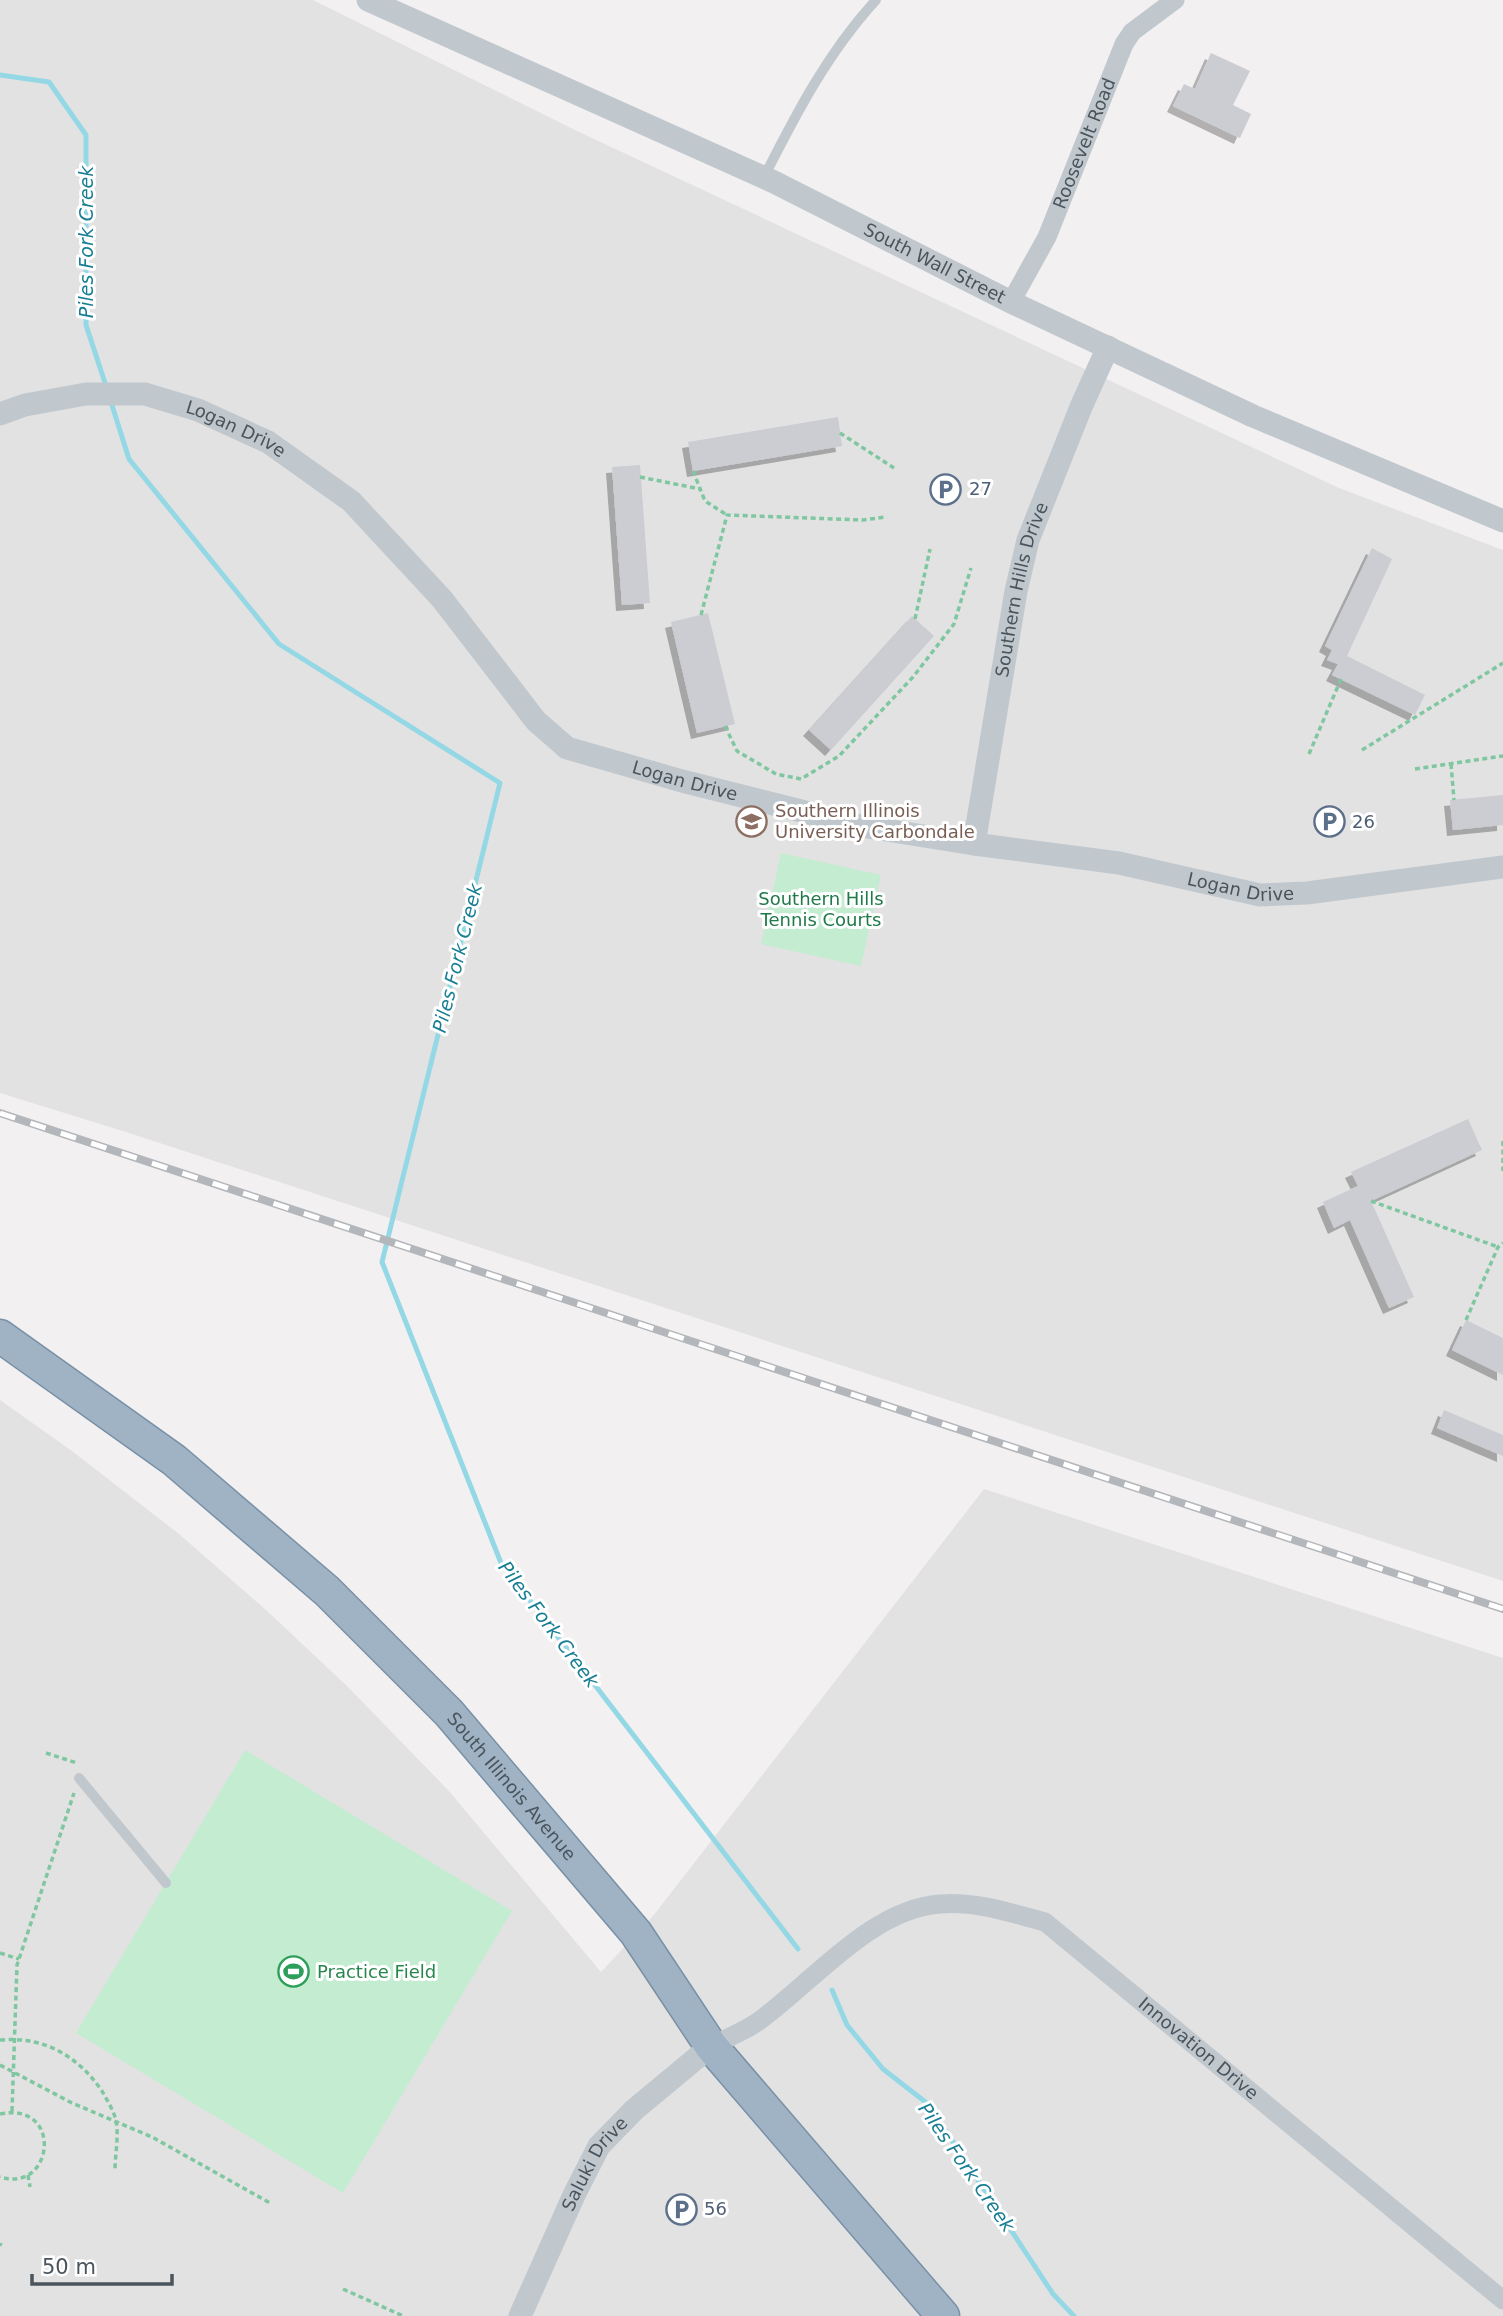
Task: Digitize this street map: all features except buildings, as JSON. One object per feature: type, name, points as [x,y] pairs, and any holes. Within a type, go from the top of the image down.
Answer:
[{"type":"highway","name":"South Illinois Avenue","points":[[0,1336],[174,1460],[327,1591],[449,1713],[636,1933],[711,2046],[943,2316]]},
{"type":"street","name":"South Wall Street","points":[[369,0],[764,177],[1012,302],[1253,416],[1503,520]]},
{"type":"street","name":"Roosevelt Road","points":[[1012,302],[1046,237],[1124,44],[1132,32],[1175,0]]},
{"type":"street","name":"Southern Hills Drive","points":[[974,844],[1016,592],[1028,540],[1108,347]]},
{"type":"street","name":"Logan Drive","points":[[0,414],[25,405],[86,394],[145,394],[198,410],[268,442],[351,502],[442,599],[536,720],[567,748],[861,827],[1119,863],[1260,895],[1307,893],[1503,867]]},
{"type":"street","name":"Innovation Drive","points":[[711,2046],[757,2022],[860,1938],[901,1912],[940,1904],[985,1907],[1045,1922],[1503,2300]]},
{"type":"street","name":"Saluki Drive","points":[[520,2316],[599,2146],[634,2110],[711,2046]]},
{"type":"lane","points":[[764,177],[806,96],[834,53],[876,0]]},
{"type":"lane","points":[[79,1778],[166,1882]]},
{"type":"path","points":[[840,433],[894,468]]},
{"type":"path","points":[[693,471],[705,501],[727,515],[863,520],[886,517]]},
{"type":"path","points":[[640,477],[700,489]]},
{"type":"path","points":[[701,615],[727,515]]},
{"type":"path","points":[[915,619],[930,549]]},
{"type":"path","points":[[725,726],[737,751],[776,774],[801,779],[839,756],[913,677],[954,624],[971,568]]},
{"type":"path","points":[[1362,750],[1503,663]]},
{"type":"path","points":[[1309,754],[1341,679]]},
{"type":"path","points":[[1415,769],[1503,756]]},
{"type":"path","points":[[1451,764],[1454,800]]},
{"type":"path","points":[[1503,1141],[1503,1171]]},
{"type":"path","points":[[1371,1200],[1498,1247]]},
{"type":"path","points":[[1466,1320],[1498,1247],[1503,1243]]},
{"type":"path","points":[[12,2111],[17,1965],[83,1766],[46,1753]]},
{"type":"path","points":[[0,1953],[19,1959]]},
{"type":"path","points":[[0,2040],[36,2042],[67,2055],[88,2072],[107,2098],[116,2121],[115,2171]]},
{"type":"path","points":[[2,2067],[72,2103],[152,2137],[270,2203]]},
{"type":"path","points":[[0,2114],[12,2111],[26,2114],[41,2127],[45,2141],[44,2156],[37,2168],[28,2175],[16,2178],[0,2177]]},
{"type":"path","points":[[28,2175],[30,2187]]},
{"type":"path","points":[[343,2289],[403,2316]]},
{"type":"shaded area","name":"Southern Illinois University Carbondale","points":[[0,0],[313,0],[577,131],[1339,488],[1503,550],[1503,1581],[0,1093]]},
{"type":"shaded area","points":[[0,1400],[72,1451],[179,1534],[265,1609],[348,1687],[448,1790],[601,1972],[653,1916],[984,1489],[1503,1658],[1503,2316],[0,2316]]},
{"type":"green space","name":"Southern Hills Tennis Courts","points":[[781,853],[881,875],[861,966],[761,944]]},
{"type":"green space","name":"Practice Field","points":[[245,1750],[512,1911],[343,2193],[76,2033]]},
{"type":"waterway","name":"Piles Fork Creek","points":[[0,75],[49,82],[86,135],[86,325],[107,389]]},
{"type":"waterway","name":"Piles Fork Creek","points":[[110,399],[129,459],[279,644],[500,783],[382,1262],[501,1563],[798,1949]]},
{"type":"waterway","name":"Piles Fork Creek","points":[[832,1990],[847,2025],[883,2069],[928,2104],[1053,2294],[1074,2316]]},
{"type":"railway","points":[[0,1113],[1503,1609]]},
{"type":"place","name":"27","points":[[946,489]]},
{"type":"place","name":"Southern Illinois University Carbondale","points":[[752,821]]},
{"type":"place","name":"26","points":[[1329,822]]},
{"type":"place","name":"Practice Field","points":[[294,1972]]},
{"type":"place","name":"56","points":[[681,2209]]}]
